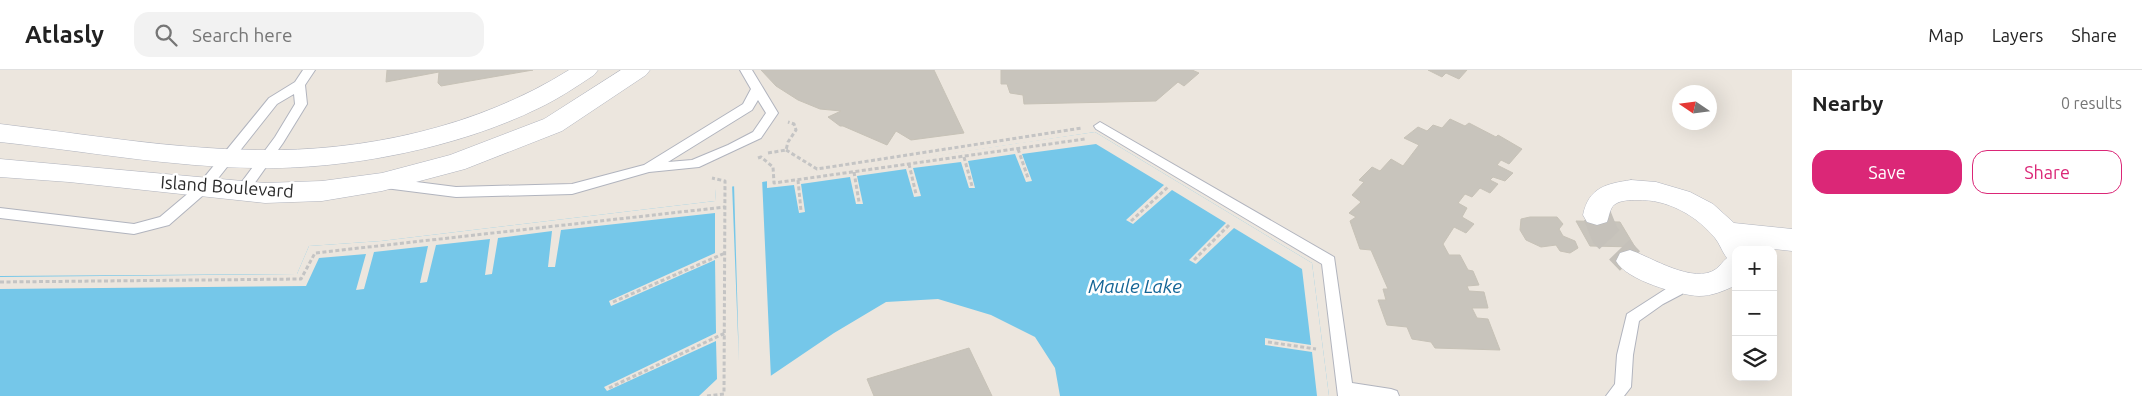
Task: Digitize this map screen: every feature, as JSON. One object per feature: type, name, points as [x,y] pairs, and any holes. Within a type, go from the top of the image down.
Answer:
[{"type":"street","name":"Island Boulevard","points":[[0,133],[227,158],[307,158],[382,148],[440,136],[537,100],[586,70]]},
{"type":"street","name":"Island Boulevard","points":[[0,168],[69,172],[203,188],[265,193],[322,191],[382,182],[456,163],[552,125],[638,70]]},
{"type":"street","points":[[1597,215],[1600,202],[1611,194],[1628,190],[1648,190],[1671,196],[1693,206],[1712,218],[1731,242],[1792,240]]},
{"type":"street","points":[[1630,261],[1652,273],[1676,281],[1699,284],[1718,282],[1732,272]]},
{"type":"lane","points":[[0,213],[134,229],[164,221],[203,188],[273,101],[299,85],[309,70]]},
{"type":"lane","points":[[382,182],[456,192],[572,189],[648,168],[694,164],[757,135],[772,114],[746,70]]},
{"type":"lane","points":[[242,191],[301,104],[299,85]]},
{"type":"lane","points":[[648,168],[748,107],[757,89]]},
{"type":"lane","points":[[1100,126],[1329,260],[1345,392],[1391,396]]},
{"type":"lane","points":[[1614,396],[1623,387],[1625,355],[1632,318],[1658,300],[1677,290],[1676,281]]},
{"type":"path","points":[[780,120],[794,124],[796,130],[788,142],[786,150]]},
{"type":"path","points":[[756,159],[770,152],[786,150],[817,169],[1100,126]]},
{"type":"path","points":[[761,157],[773,167],[774,183],[1085,139]]},
{"type":"path","points":[[1018,149],[1028,178]]},
{"type":"path","points":[[964,157],[972,186]]},
{"type":"path","points":[[908,164],[916,194]]},
{"type":"path","points":[[854,172],[859,202]]},
{"type":"path","points":[[707,396],[724,394],[726,181],[714,179]]},
{"type":"path","points":[[798,180],[801,211]]},
{"type":"path","points":[[1132,221],[1172,184]]},
{"type":"path","points":[[0,282],[301,279],[315,253],[725,207]]},
{"type":"path","points":[[1194,260],[1233,221]]},
{"type":"path","points":[[613,302],[725,253]]},
{"type":"path","points":[[609,388],[725,333]]},
{"type":"path","points":[[1315,341],[1317,357]]},
{"type":"path","points":[[1268,342],[1316,349]]},
{"type":"water","name":"Maule Lake","points":[[1095,132],[1312,263],[1329,396],[1060,396],[1055,368],[1035,337],[991,315],[938,299],[886,302],[834,333],[741,396],[0,396],[0,276],[297,274],[309,246],[381,241],[715,201],[716,189]]},
{"type":"pier","points":[[1095,132],[1312,263],[1329,396],[1317,396],[1312,352],[1265,345],[1265,338],[1311,345],[1302,269],[1234,228],[1196,264],[1189,260],[1226,223],[1172,190],[1133,224],[1126,220],[1164,185],[1096,144],[1022,154],[1032,181],[1026,182],[1015,154],[968,161],[975,188],[969,188],[961,162],[913,168],[921,196],[914,197],[906,169],[857,176],[863,204],[856,204],[850,177],[801,184],[805,212],[799,213],[794,185],[767,188],[767,180]]},
{"type":"pier","points":[[762,178],[771,379],[745,396],[699,396],[717,379],[716,341],[607,391],[604,387],[716,333],[715,260],[611,306],[609,301],[715,253],[715,213],[561,230],[555,267],[548,267],[552,231],[498,238],[492,274],[485,275],[490,239],[436,245],[427,282],[420,283],[428,246],[374,252],[364,289],[356,290],[366,254],[319,258],[306,286],[0,289],[0,277],[297,274],[309,246],[381,241],[715,201],[716,186],[732,184],[739,362],[734,183]]},
{"type":"building","points":[[387,70],[533,70],[441,86],[438,83],[439,72],[386,82]]},
{"type":"building","points":[[761,70],[934,70],[964,133],[911,140],[896,131],[887,145],[840,126],[828,117],[841,111],[820,109],[798,100],[776,86]]},
{"type":"building","points":[[1001,70],[1192,70],[1199,73],[1184,86],[1178,82],[1156,101],[1024,104],[1023,95],[1010,93],[1007,84],[1001,84]]},
{"type":"building","points":[[1428,70],[1467,70],[1459,79],[1446,73],[1442,77]]},
{"type":"building","points":[[1450,119],[1465,126],[1469,123],[1496,137],[1498,135],[1522,149],[1509,164],[1501,160],[1497,165],[1513,173],[1505,181],[1493,177],[1490,180],[1498,184],[1490,193],[1480,188],[1472,197],[1465,194],[1458,203],[1467,208],[1462,217],[1474,224],[1466,233],[1454,227],[1443,244],[1449,255],[1460,255],[1468,270],[1473,271],[1479,285],[1467,286],[1469,291],[1484,292],[1488,308],[1472,308],[1477,318],[1488,319],[1500,350],[1435,348],[1431,342],[1412,339],[1407,327],[1387,325],[1378,300],[1386,300],[1383,289],[1388,289],[1371,250],[1360,249],[1350,221],[1356,217],[1349,213],[1361,202],[1352,195],[1364,182],[1359,180],[1372,167],[1380,171],[1391,159],[1403,166],[1419,145],[1404,138],[1418,127],[1427,131],[1433,125],[1442,128]]},
{"type":"building","points":[[1557,217],[1563,224],[1559,229],[1563,236],[1575,241],[1578,248],[1570,253],[1560,251],[1556,245],[1541,247],[1526,240],[1520,230],[1521,219]]},
{"type":"building","points":[[1576,221],[1620,222],[1635,247],[1590,246]]},
{"type":"building","points":[[969,348],[992,396],[874,396],[867,379]]},
{"type":"tunnel","points":[[1597,215],[1605,235],[1630,261]]}]
